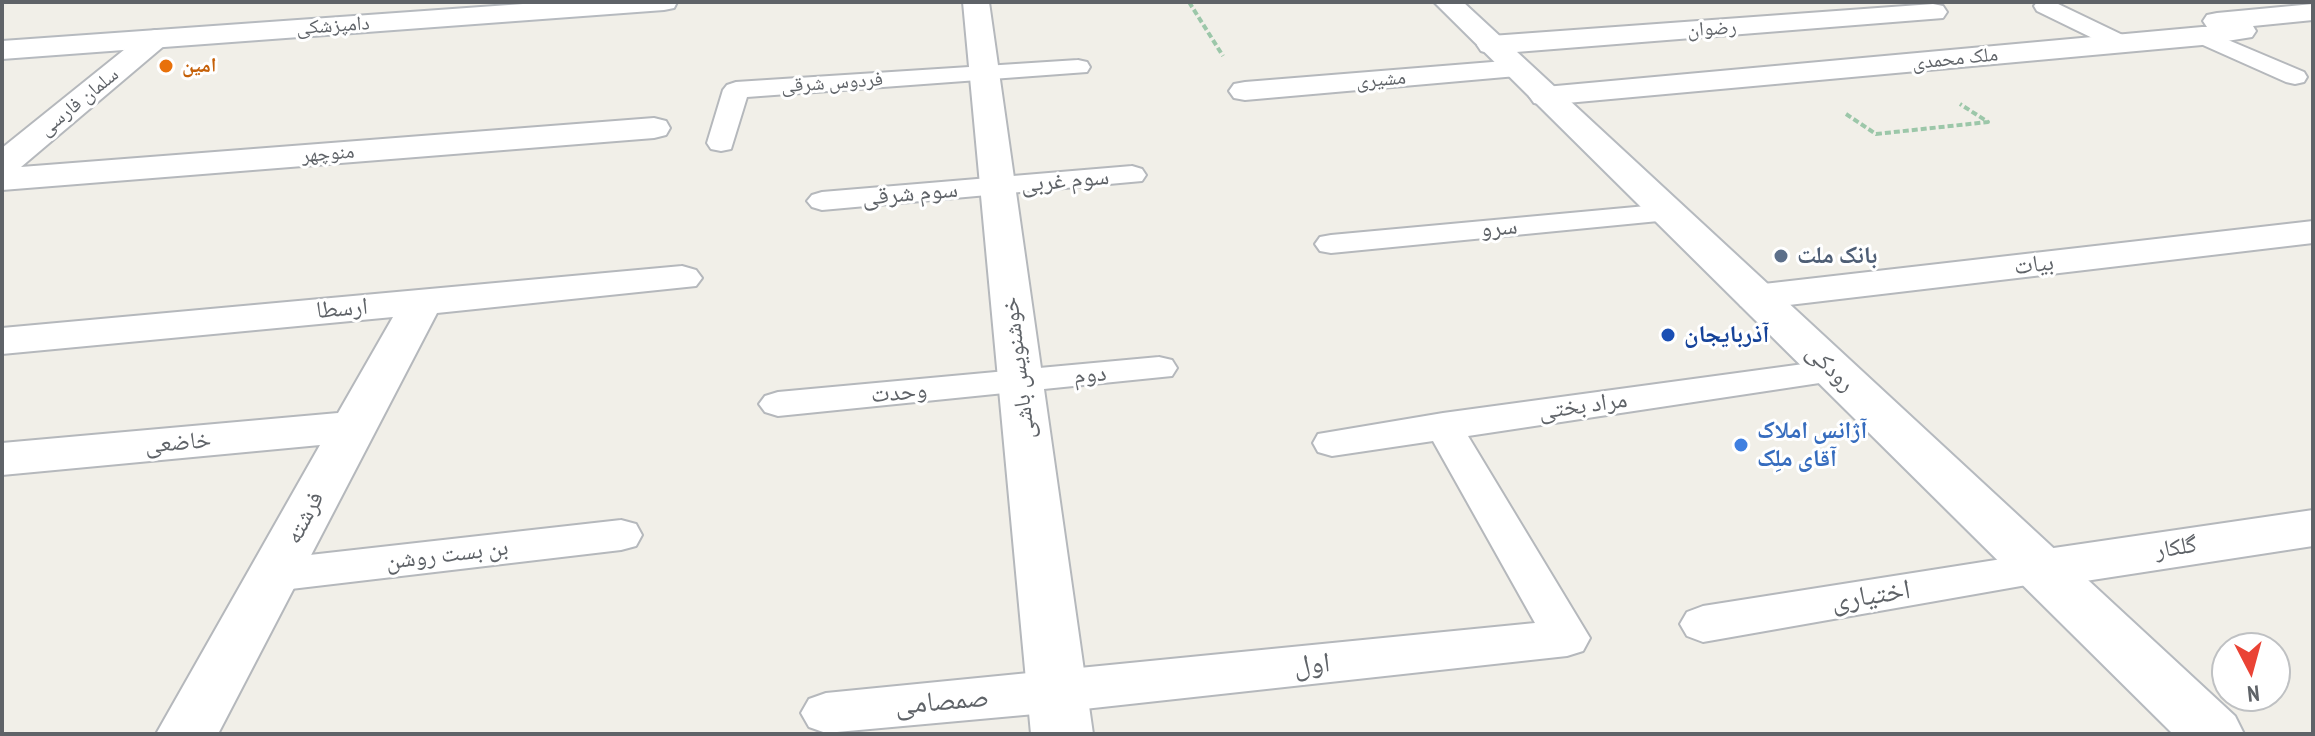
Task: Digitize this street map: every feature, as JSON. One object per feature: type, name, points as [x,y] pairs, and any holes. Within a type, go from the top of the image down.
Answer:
[{"type":"street","name":"دامپزشکی","points":[[2,50],[664,2]]},
{"type":"street","name":"خوشنویس باشی","points":[[976,2],[1060,713]]},
{"type":"street","name":"رودکی","points":[[1447,2],[2213,734]]},
{"type":"street","name":"رضوان","points":[[1518,70],[1884,16],[1933,12]]},
{"type":"street","name":"ملک محمدی","points":[[1518,70],[1960,59],[2242,31],[2217,21],[2313,12]]},
{"type":"street","points":[[1884,16],[1960,59]]},
{"type":"street","name":"سلمان فارسی","points":[[2,165],[155,39]]},
{"type":"street","name":"مشیری","points":[[1245,91],[1518,70]]},
{"type":"street","name":"منوچهر","points":[[2,179],[654,128]]},
{"type":"street","name":"بیات","points":[[1755,297],[2313,232]]},
{"type":"street","name":"ارسطا","points":[[2,341],[682,278]]},
{"type":"street","name":"فرشته","points":[[187,734],[422,302]]},
{"type":"street","name":"خاضعی","points":[[2,459],[353,427]]},
{"type":"street","name":"گلکار","points":[[2040,569],[2313,528]]},
{"type":"lane","points":[[2045,6],[2123,44]]},
{"type":"lane","points":[[2202,36],[2295,77]]},
{"type":"lane","points":[[984,73],[1078,67]]},
{"type":"lane","name":"فردوس شرقی","points":[[721,143],[736,90],[984,73]]},
{"type":"lane","name":"سوم غربی","points":[[998,187],[1132,175]]},
{"type":"lane","name":"سوم شرقی","points":[[822,201],[998,187]]},
{"type":"lane","name":"سرو","points":[[1331,244],[1668,213]]},
{"type":"lane","name":"دوم","points":[[1021,382],[1159,368]]},
{"type":"lane","name":"مراد بختی","points":[[1332,443],[1833,371]]},
{"type":"lane","name":"وحدت","points":[[778,404],[1021,382]]},
{"type":"lane","name":"اول","points":[[1060,713],[1567,638],[1443,425]]},
{"type":"lane","name":"بن بست روشن","points":[[274,575],[621,535]]},
{"type":"lane","name":"اختیاری","points":[[1703,624],[2040,569]]},
{"type":"lane","name":"صمصامی","points":[[826,713],[1060,713]]},
{"type":"path","points":[[1189,2],[1245,91]]},
{"type":"place","name":"امین","points":[[166,66]]},
{"type":"place","name":"بانک ملت","points":[[1781,256]]},
{"type":"place","name":"آذربایجان","points":[[1668,335]]},
{"type":"place","name":"آژانس املاک آقای ملِک","points":[[1741,445]]}]
